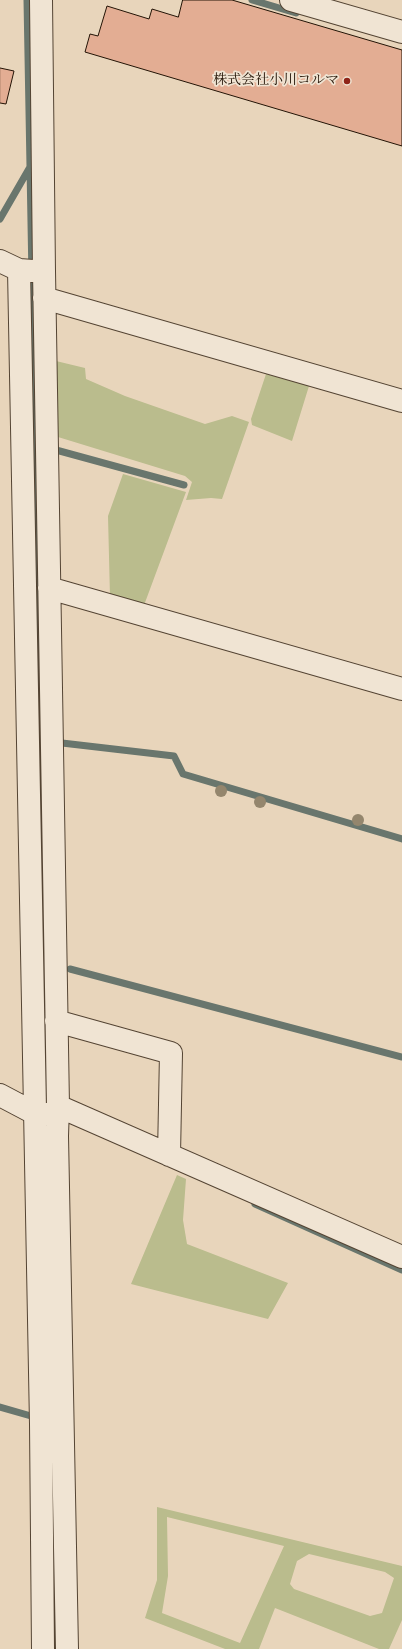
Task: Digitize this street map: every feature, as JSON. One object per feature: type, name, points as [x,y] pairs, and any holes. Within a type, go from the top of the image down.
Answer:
[{"type":"street","points":[[41,0],[25,269],[45,1115],[67,1649]]},
{"type":"street","points":[[291,0],[402,32]]},
{"type":"street","points":[[25,269],[44,298],[56,1021],[45,1115],[41,1419],[43,1649]]},
{"type":"street","points":[[44,298],[402,401]]},
{"type":"street","points":[[49,588],[402,689]]},
{"type":"street","points":[[56,1021],[171,1053],[170,1155]]},
{"type":"street","points":[[0,1095],[45,1115],[170,1155],[402,1257]]},
{"type":"green space","points":[[56,361],[85,368],[86,379],[125,396],[205,424],[232,416],[249,422],[222,499],[211,498],[186,500],[192,482],[185,476],[58,437]]},
{"type":"green space","points":[[266,374],[309,386],[292,441],[252,425],[251,419]]},
{"type":"green space","points":[[123,474],[186,492],[143,608],[110,597],[108,516]]},
{"type":"green space","points":[[177,1175],[186,1179],[183,1220],[187,1244],[288,1283],[268,1319],[131,1284]]},
{"type":"green space","points":[[157,1507],[402,1566],[402,1620],[389,1649],[379,1649],[275,1608],[259,1649],[225,1649],[145,1618],[157,1580]],"holes":[[[167,1517],[284,1546],[240,1643],[162,1613],[168,1576]],[[309,1554],[385,1572],[394,1578],[382,1613],[370,1616],[294,1589],[290,1584],[297,1561]]]},
{"type":"building","points":[[183,0],[232,0],[402,50],[402,146],[85,52],[90,34],[98,36],[107,6],[149,19],[152,9],[178,17]]},
{"type":"building","points":[[0,68],[14,71],[6,104],[0,103]]},
{"type":"waterway","points":[[27,0],[47,1112]]},
{"type":"waterway","points":[[252,0],[296,13]]},
{"type":"waterway","points":[[0,219],[30,167]]},
{"type":"waterway","points":[[56,450],[184,485]]},
{"type":"waterway","points":[[62,743],[174,756],[183,774],[402,839]]},
{"type":"waterway","points":[[70,969],[402,1057]]},
{"type":"waterway","points":[[255,1204],[402,1270]]},
{"type":"waterway","points":[[0,1407],[38,1418]]},
{"type":"waterway","points":[[53,1590],[54,1649]]},
{"type":"place","name":"株式会社小川コルマ","points":[[347,81]]}]
